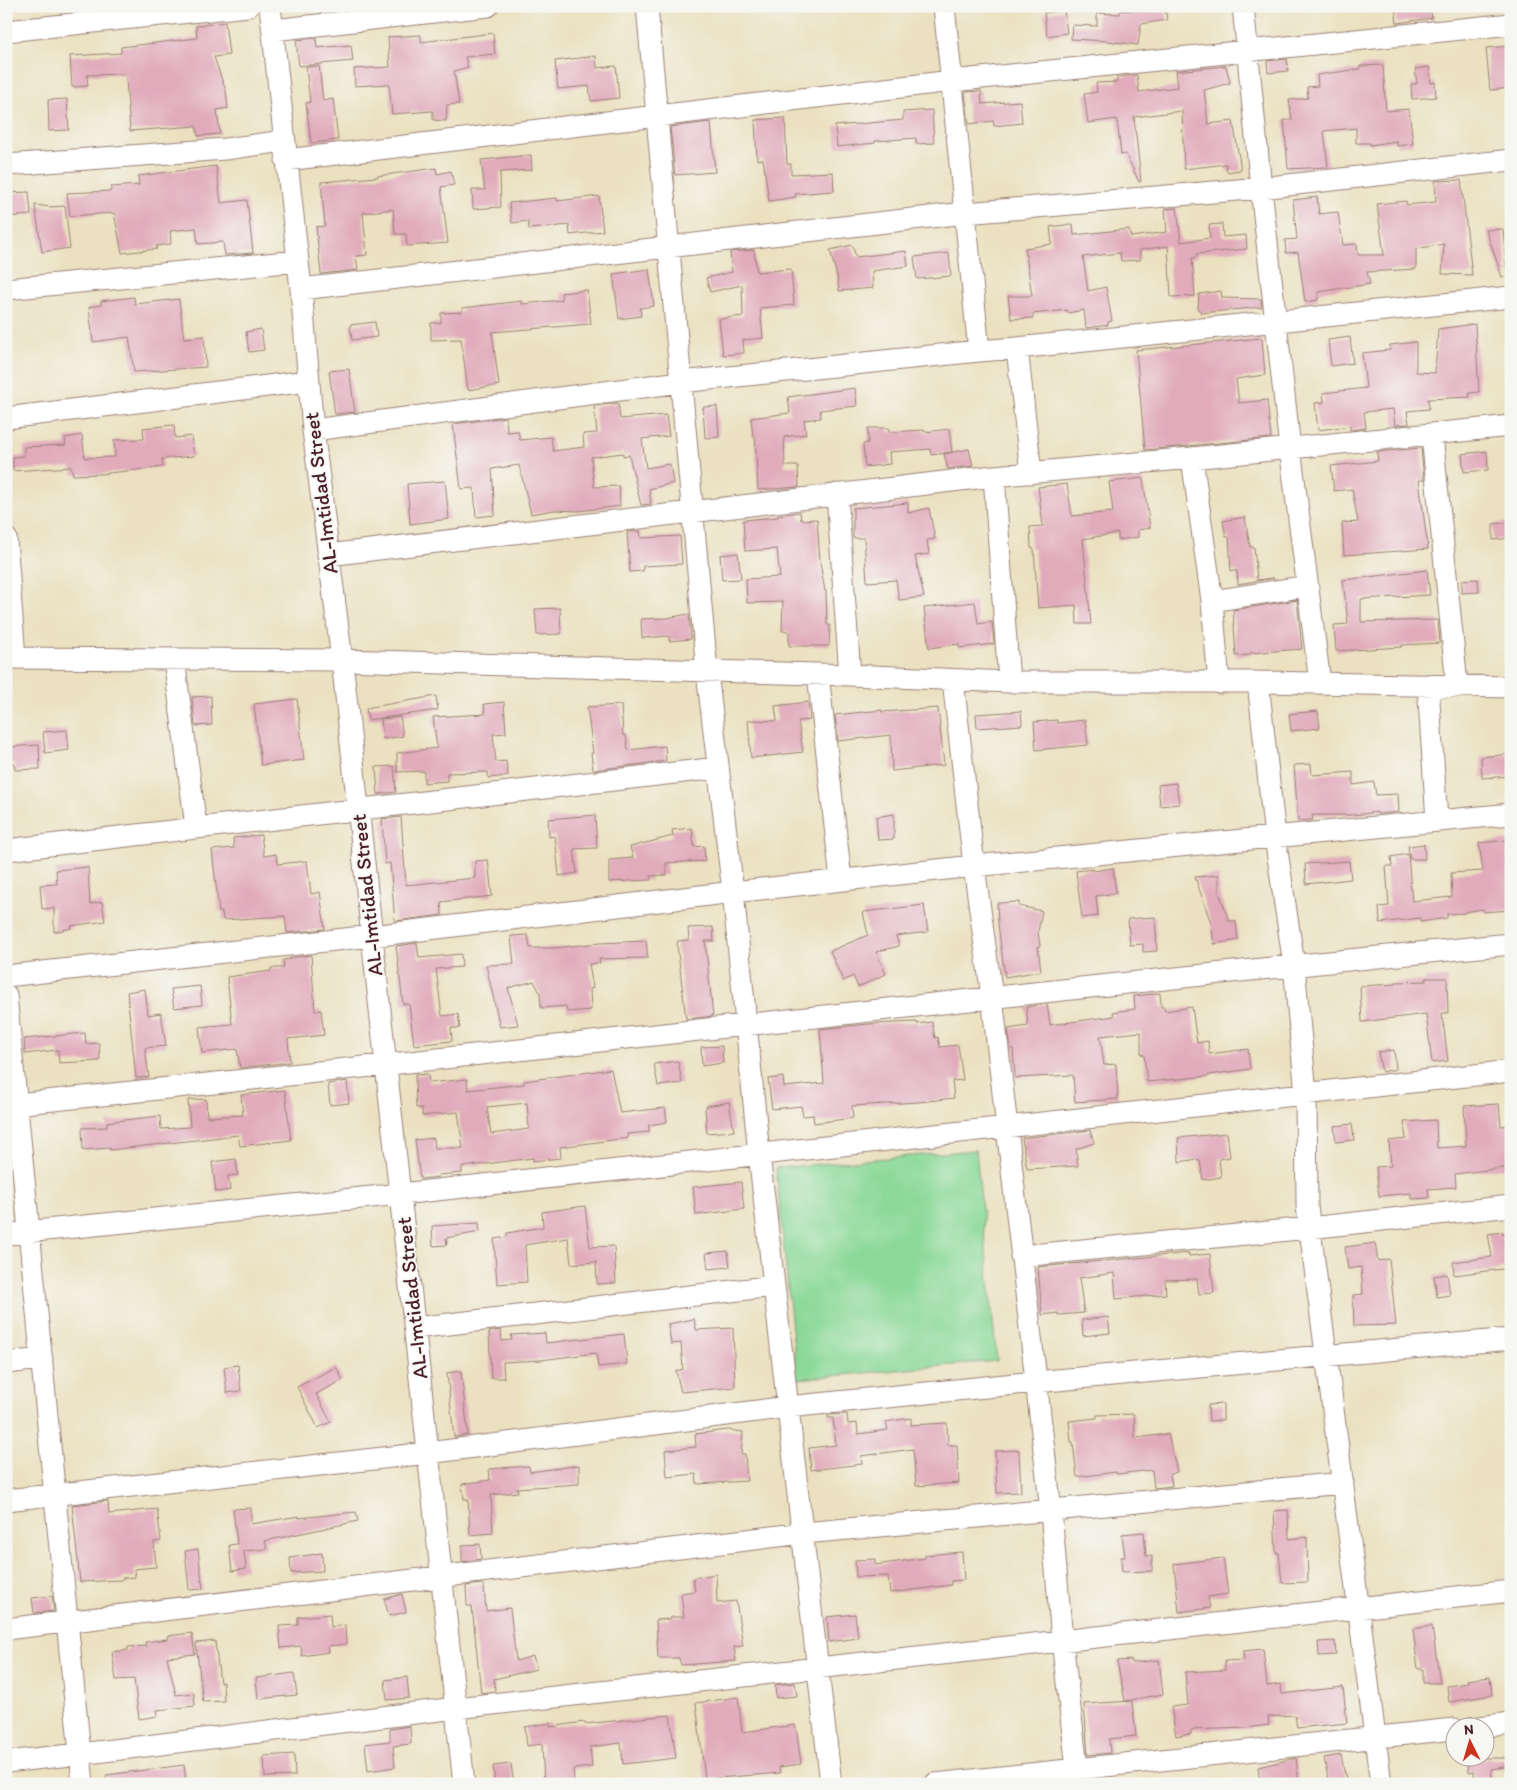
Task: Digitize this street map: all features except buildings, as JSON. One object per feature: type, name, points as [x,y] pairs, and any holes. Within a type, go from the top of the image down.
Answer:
[{"type":"street","points":[[6,31],[248,6]]},
{"type":"street","name":"AL-Imtidad Street","points":[[270,6],[301,288],[313,430],[342,660],[464,1784]]},
{"type":"street","points":[[272,30],[488,6]]},
{"type":"street","points":[[647,6],[707,672],[831,1784]]},
{"type":"street","points":[[944,6],[978,351]]},
{"type":"street","points":[[1243,6],[1290,448],[1320,683]]},
{"type":"street","points":[[6,165],[225,149],[285,150],[657,117],[952,81],[1511,24]]},
{"type":"street","points":[[301,288],[965,213],[1261,188],[1511,160]]},
{"type":"street","points":[[6,289],[297,261]]},
{"type":"street","points":[[313,430],[681,382],[1511,297]]},
{"type":"street","points":[[1018,348],[1031,473]]},
{"type":"street","points":[[6,418],[308,381]]},
{"type":"street","points":[[328,555],[994,476],[1511,426]]},
{"type":"street","points":[[1432,435],[1457,685]]},
{"type":"street","points":[[1192,458],[1212,601],[1219,683]]},
{"type":"street","points":[[994,476],[1009,682]]},
{"type":"street","points":[[837,494],[850,675]]},
{"type":"street","points":[[6,538],[11,658],[342,660],[850,675],[1009,682],[1258,682],[1511,687]]},
{"type":"street","points":[[1212,601],[1307,586]]},
{"type":"street","points":[[174,659],[196,827]]},
{"type":"street","points":[[818,674],[841,880]]},
{"type":"street","points":[[953,680],[974,866],[992,998],[1077,1768]]},
{"type":"street","points":[[1258,682],[1275,837],[1294,965],[1306,1094],[1306,1189],[1309,1228],[1344,1482],[1357,1607],[1381,1784]]},
{"type":"street","points":[[1428,685],[1437,822]]},
{"type":"street","points":[[6,850],[718,768]]},
{"type":"street","points":[[6,976],[372,936],[841,880],[1511,814]]},
{"type":"street","points":[[12,1105],[386,1066],[1294,965],[1511,944]]},
{"type":"street","points":[[6,996],[12,1105],[29,1232],[83,1784]]},
{"type":"street","points":[[6,1234],[400,1194],[1511,1071]]},
{"type":"street","points":[[1021,1256],[1511,1206]]},
{"type":"street","points":[[415,1328],[774,1286]]},
{"type":"street","points":[[6,1500],[428,1453],[788,1407],[1035,1382],[1511,1339]]},
{"type":"street","points":[[6,1363],[42,1359]]},
{"type":"street","points":[[6,1630],[804,1534],[1344,1482]]},
{"type":"street","points":[[6,1762],[456,1708],[1511,1591]]},
{"type":"street","points":[[1494,1725],[1511,1723]]},
{"type":"street","points":[[935,1784],[1444,1730]]},
{"type":"green space","points":[[976,1150],[997,1361],[797,1379],[776,1168]]}]
